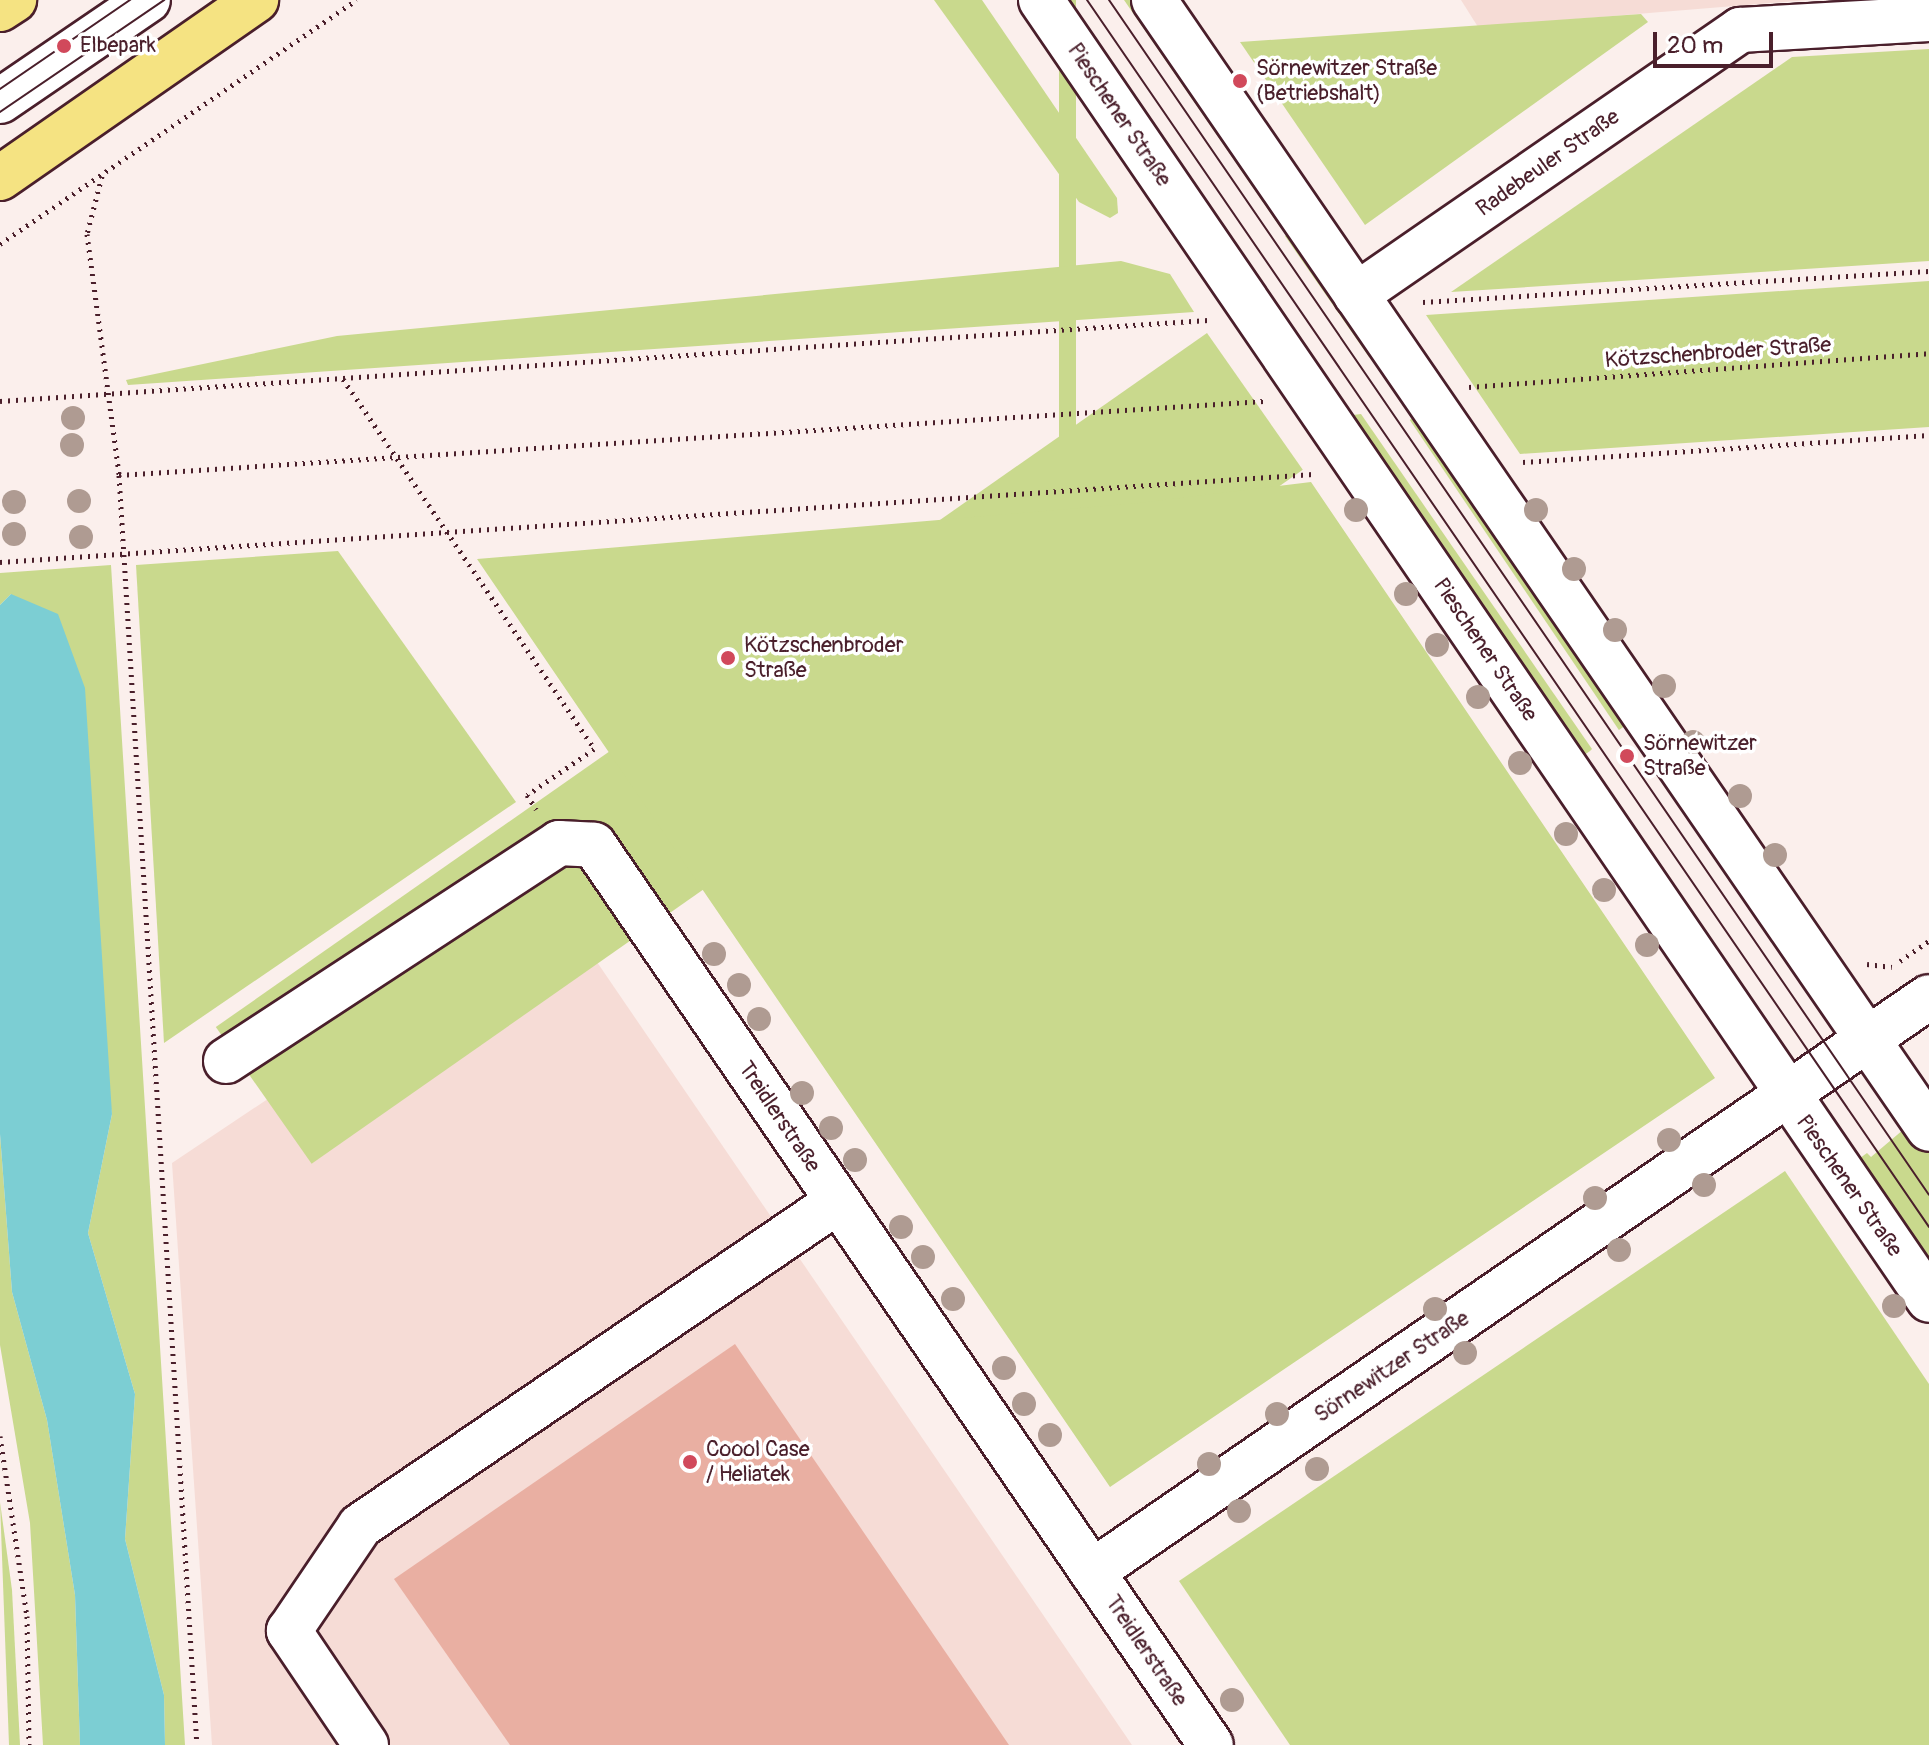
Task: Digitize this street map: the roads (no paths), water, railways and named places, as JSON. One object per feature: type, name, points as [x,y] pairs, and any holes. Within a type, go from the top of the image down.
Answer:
[{"type":"main road","points":[[0,9],[14,0]]},
{"type":"main road","points":[[0,178],[256,0]]},
{"type":"street","points":[[0,111],[17,89],[148,0]]},
{"type":"street","name":"Pieschener Straße","points":[[1041,0],[1787,1097],[1929,1300]]},
{"type":"street","points":[[1154,0],[1929,1129]]},
{"type":"street","points":[[1754,20],[1929,19]]},
{"type":"street","name":"Radebeuler Straße","points":[[1356,295],[1754,20]]},
{"type":"street","name":"Treidlerstraße","points":[[226,1061],[559,843],[594,845],[1211,1745]]},
{"type":"street","name":"Sörnewitzer Straße","points":[[1092,1572],[1929,997]]},
{"type":"street","points":[[366,1745],[289,1631],[360,1526],[837,1202]]},
{"type":"water","points":[[11,594],[58,614],[85,688],[112,1114],[88,1233],[135,1394],[125,1539],[164,1695],[165,1745],[80,1745],[75,1595],[47,1420],[12,1292],[0,1134],[0,605]]},
{"type":"tram line","points":[[0,89],[130,0]]},
{"type":"tram line","points":[[0,112],[164,0]]},
{"type":"tram line","points":[[1087,0],[1929,1227]]},
{"type":"tram line","points":[[1109,0],[1929,1195]]},
{"type":"place","name":"Elbepark","points":[[64,46]]},
{"type":"place","name":"Sörnewitzer Straße (Betriebshalt)","points":[[1240,81]]},
{"type":"place","name":"Kötzschenbroder Straße","points":[[728,658]]},
{"type":"place","name":"Sörnewitzer Straße","points":[[1627,756]]},
{"type":"place","name":"Coool Case / Heliatek","points":[[690,1462]]}]
